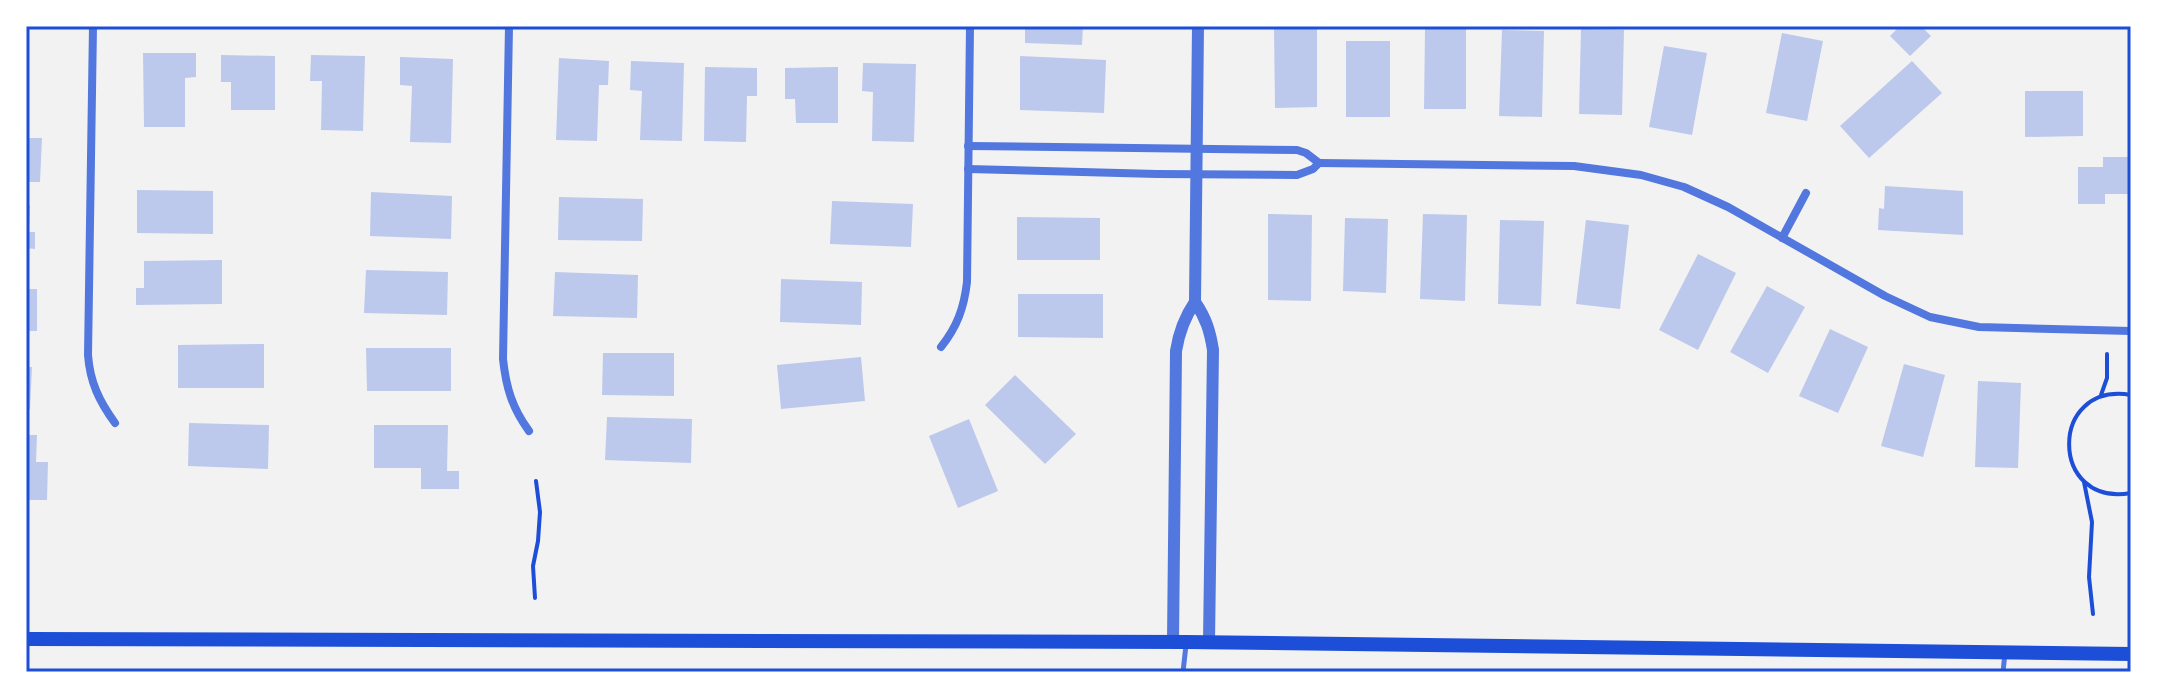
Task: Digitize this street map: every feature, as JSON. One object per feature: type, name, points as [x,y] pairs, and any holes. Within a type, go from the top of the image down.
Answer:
[{"type":"main road","points":[[26,639],[1209,642],[2131,654]]},
{"type":"street","points":[[93,26],[89,375],[96,393],[115,423]]},
{"type":"street","points":[[509,26],[503,359],[510,399],[529,431]]},
{"type":"street","points":[[941,347],[959,319],[967,282],[970,26]]},
{"type":"street","points":[[1179,642],[1176,351],[1182,325],[1195,302],[1198,26]]},
{"type":"street","points":[[968,146],[1297,150],[1319,163],[1574,166],[1618,170],[1684,187],[1728,207],[1885,296],[1930,317],[1979,327],[2131,331]]},
{"type":"street","points":[[968,169],[1297,175],[1319,163]]},
{"type":"street","points":[[1782,238],[1806,193]]},
{"type":"street","points":[[1195,302],[1205,317],[1213,350],[1209,642]]},
{"type":"lane","points":[[1179,642],[1183,672]]},
{"type":"lane","points":[[2003,672],[2005,652]]},
{"type":"path","points":[[2100,397],[2107,378],[2107,354]]},
{"type":"path","points":[[2131,395],[2119,393],[2100,397],[2083,408],[2069,434],[2069,454],[2083,480],[2099,491],[2119,495],[2131,493]]},
{"type":"path","points":[[2083,480],[2092,522],[2089,577],[2093,614]]},
{"type":"path","points":[[535,598],[533,566],[539,526],[536,481]]},
{"type":"path","points":[[2089,500],[2091,494],[2099,491]]},
{"type":"building","points":[[1025,26],[1083,26],[1082,45],[1025,43]]},
{"type":"building","points":[[1900,26],[1921,26],[1931,36],[1910,56],[1890,36]]},
{"type":"building","points":[[1274,27],[1317,27],[1317,107],[1275,108]]},
{"type":"building","points":[[1425,29],[1466,29],[1466,109],[1424,109]]},
{"type":"building","points":[[1581,29],[1624,30],[1622,115],[1579,114]]},
{"type":"building","points":[[1502,30],[1544,31],[1542,117],[1499,116]]},
{"type":"building","points":[[1782,33],[1823,41],[1807,121],[1766,113]]},
{"type":"building","points":[[1346,41],[1390,41],[1390,117],[1346,117]]},
{"type":"building","points":[[1664,46],[1707,53],[1692,135],[1649,127]]},
{"type":"building","points":[[143,53],[196,53],[196,77],[185,78],[185,127],[144,127]]},
{"type":"building","points":[[221,55],[275,56],[275,110],[231,110],[231,82],[221,82]]},
{"type":"building","points":[[311,55],[365,56],[363,131],[321,130],[322,81],[310,81]]},
{"type":"building","points":[[1020,56],[1106,60],[1104,113],[1020,110]]},
{"type":"building","points":[[400,57],[453,59],[451,143],[410,142],[412,86],[400,85]]},
{"type":"building","points":[[559,58],[609,61],[608,85],[599,85],[597,141],[556,140]]},
{"type":"building","points":[[631,61],[684,63],[682,141],[640,140],[642,91],[630,90]]},
{"type":"building","points":[[1912,61],[1942,93],[1869,158],[1840,126]]},
{"type":"building","points":[[863,63],[916,64],[914,142],[872,141],[873,92],[862,91]]},
{"type":"building","points":[[705,67],[757,68],[757,96],[747,96],[746,142],[704,141]]},
{"type":"building","points":[[838,67],[838,123],[796,123],[795,99],[785,99],[785,68]]},
{"type":"building","points":[[2025,91],[2083,91],[2083,136],[2025,137]]},
{"type":"building","points":[[26,138],[42,138],[40,182],[26,182]]},
{"type":"building","points":[[2103,157],[2130,157],[2131,194],[2105,194],[2105,204],[2078,204],[2078,167],[2103,167]]},
{"type":"building","points":[[1885,186],[1963,191],[1963,235],[1878,230],[1879,208],[1884,209]]},
{"type":"building","points":[[137,190],[213,191],[213,234],[137,233]]},
{"type":"building","points":[[371,192],[452,196],[451,239],[370,236]]},
{"type":"building","points":[[559,197],[643,199],[642,241],[558,240]]},
{"type":"building","points":[[832,201],[913,204],[911,247],[830,244]]},
{"type":"building","points":[[26,205],[30,205],[29,232],[35,232],[35,249],[26,248]]},
{"type":"building","points":[[1268,214],[1312,215],[1311,301],[1268,300]]},
{"type":"building","points":[[1423,214],[1467,215],[1465,301],[1420,299]]},
{"type":"building","points":[[1017,217],[1100,218],[1100,260],[1017,260]]},
{"type":"building","points":[[1345,218],[1388,219],[1386,293],[1343,291]]},
{"type":"building","points":[[1500,220],[1544,221],[1541,306],[1498,304]]},
{"type":"building","points":[[1586,220],[1629,225],[1620,309],[1576,304]]},
{"type":"building","points":[[1698,254],[1736,273],[1698,350],[1659,330]]},
{"type":"building","points":[[222,260],[222,304],[136,305],[136,288],[144,288],[144,261]]},
{"type":"building","points":[[366,270],[448,272],[447,315],[364,313]]},
{"type":"building","points":[[555,272],[638,275],[637,318],[553,316]]},
{"type":"building","points":[[781,279],[862,282],[861,325],[780,322]]},
{"type":"building","points":[[1767,286],[1805,307],[1768,373],[1730,352]]},
{"type":"building","points":[[26,289],[37,289],[37,331],[26,331]]},
{"type":"building","points":[[1018,294],[1103,294],[1103,338],[1018,337]]},
{"type":"building","points":[[1830,329],[1868,347],[1838,413],[1799,396]]},
{"type":"building","points":[[264,344],[264,388],[178,388],[178,345]]},
{"type":"building","points":[[366,348],[451,348],[451,391],[367,391]]},
{"type":"building","points":[[603,353],[674,353],[674,396],[602,395]]},
{"type":"building","points":[[861,357],[865,401],[781,409],[777,365]]},
{"type":"building","points":[[1904,364],[1945,375],[1923,457],[1881,446]]},
{"type":"building","points":[[26,367],[32,367],[30,409],[26,409]]},
{"type":"building","points":[[1015,375],[1076,434],[1045,464],[985,405]]},
{"type":"building","points":[[1978,381],[2021,383],[2018,468],[1975,467]]},
{"type":"building","points":[[607,417],[692,419],[691,463],[605,460]]},
{"type":"building","points":[[969,419],[998,491],[958,508],[929,436]]},
{"type":"building","points":[[189,423],[269,425],[268,469],[188,466]]},
{"type":"building","points":[[374,425],[448,425],[447,471],[459,471],[459,489],[421,489],[421,468],[374,468]]},
{"type":"building","points":[[26,435],[37,435],[36,462],[48,462],[47,500],[26,500]]}]
